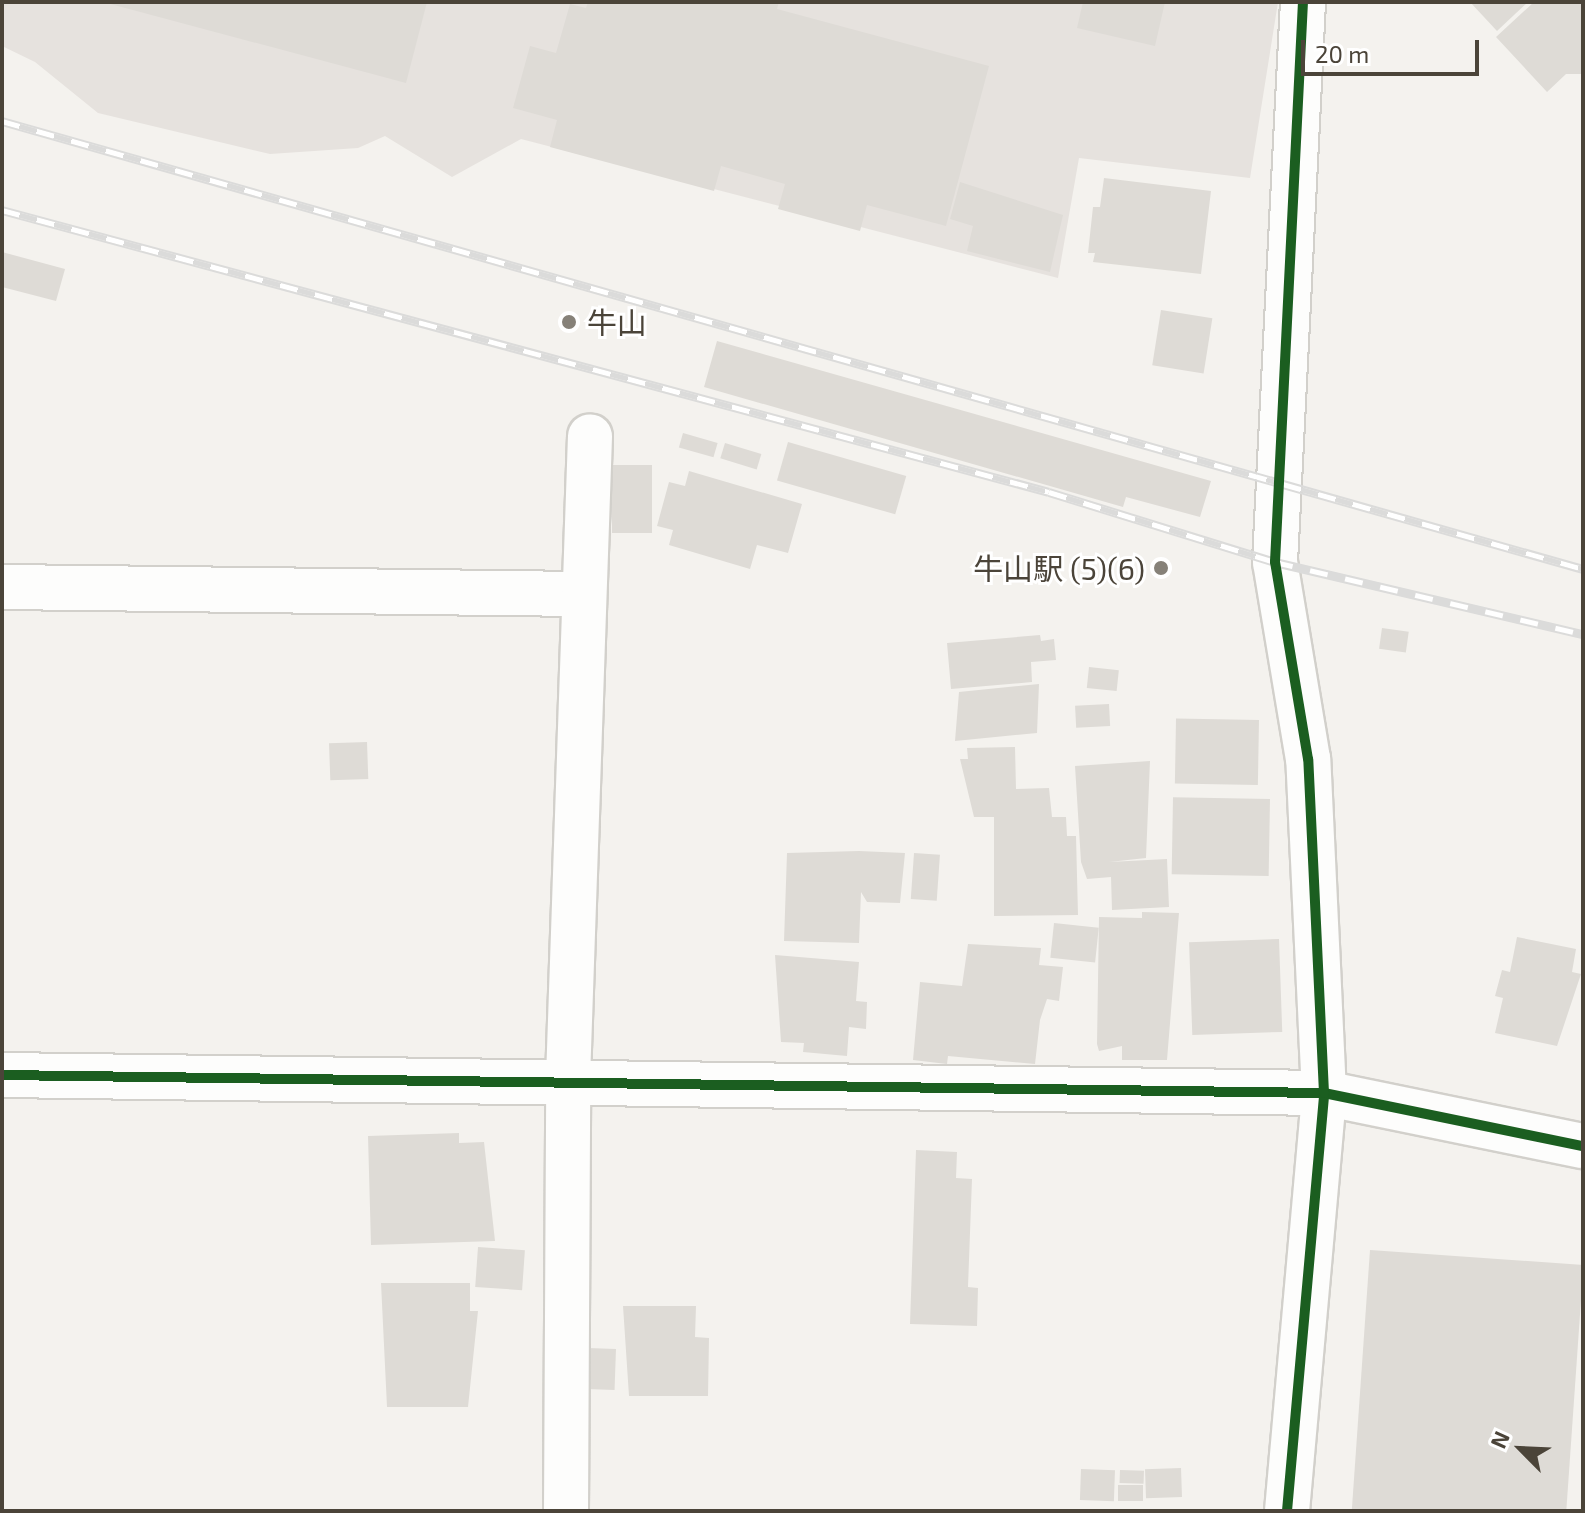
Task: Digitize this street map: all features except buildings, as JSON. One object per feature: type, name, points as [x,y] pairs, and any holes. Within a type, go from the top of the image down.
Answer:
[{"type":"street","points":[[1287,1511],[1324,1093],[1308,759],[1275,562],[1303,2]]},
{"type":"street","points":[[566,1511],[568,1079],[580,594],[590,436]]},
{"type":"street","points":[[2,587],[580,594]]},
{"type":"street","points":[[2,1075],[568,1079],[1324,1093],[1583,1146]]},
{"type":"shaded area","points":[[2,2],[1278,2],[1250,178],[1079,158],[1058,278],[521,139],[452,177],[385,136],[358,148],[270,154],[98,113],[35,62],[2,46]]},
{"type":"railway","points":[[2,121],[1583,569]]},
{"type":"railway","points":[[2,210],[1049,492],[1275,562],[1583,634]]},
{"type":"cycle path","points":[[1287,1511],[1324,1093],[1308,759],[1275,562],[1303,2]]},
{"type":"cycle path","points":[[2,1075],[1324,1093],[1583,1146]]},
{"type":"place","name":"牛山","points":[[569,322]]},
{"type":"place","name":"牛山駅 (5)(6)","points":[[1161,568]]}]
